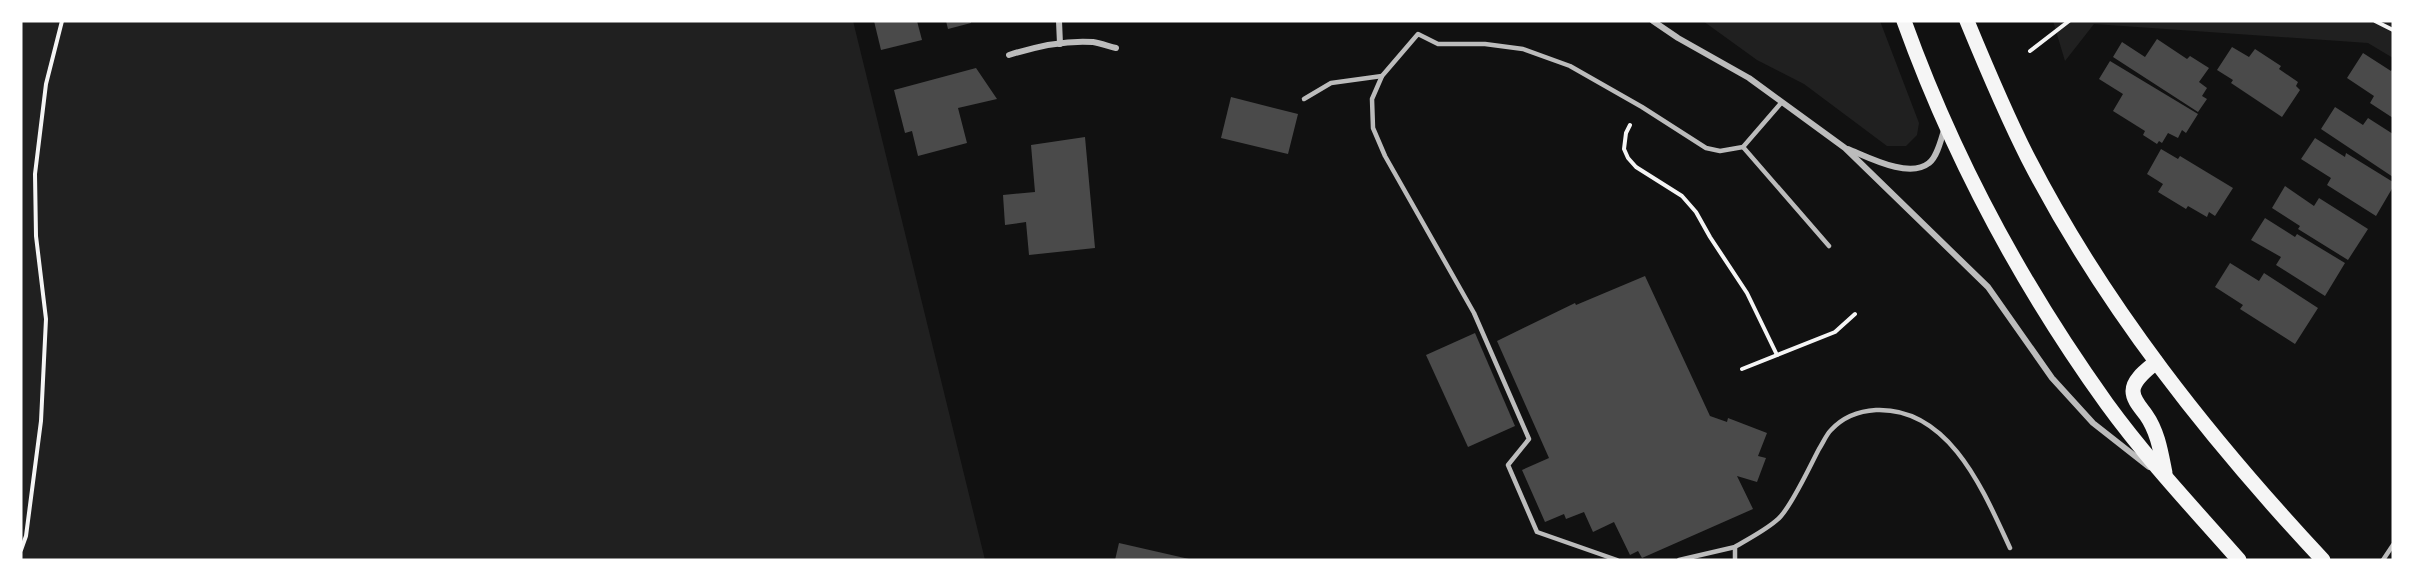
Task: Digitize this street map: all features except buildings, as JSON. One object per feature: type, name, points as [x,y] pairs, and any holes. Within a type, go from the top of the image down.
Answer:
[{"type":"main road","points":[[1904,21],[1923,72],[1972,182],[2038,297],[2108,405],[2167,479],[2239,560]]},
{"type":"main road","points":[[1967,21],[1992,83],[2029,159],[2093,270],[2156,362],[2244,472],[2323,560]]},
{"type":"main road","points":[[2156,362],[2138,379],[2133,389],[2134,399],[2157,435],[2167,479]]},
{"type":"street","points":[[1059,21],[1060,44]]},
{"type":"street","points":[[1653,21],[1678,38],[1749,78],[1845,148],[1988,288],[2052,378],[2094,423],[2123,448],[2167,479]]},
{"type":"street","points":[[1009,56],[1025,50],[1060,44],[1093,42],[1116,48]]},
{"type":"street","points":[[1845,148],[1891,166],[1921,167],[1929,164],[1933,158],[1946,125]]},
{"type":"lane","points":[[1617,560],[1538,532],[1508,465],[1529,439],[1474,313],[1384,156],[1373,128],[1372,99],[1382,76],[1418,34],[1438,44],[1485,44],[1524,50],[1570,66],[1642,106],[1706,148],[1720,151],[1743,147],[1782,102]]},
{"type":"lane","points":[[1304,99],[1331,83],[1382,76]]},
{"type":"lane","points":[[1743,147],[1829,246]]},
{"type":"lane","points":[[1679,560],[1735,547],[1780,518],[1830,430],[1848,416],[1864,410],[1889,409],[1910,414],[1932,427],[1959,453],[1983,489],[2010,548]]},
{"type":"lane","points":[[2383,560],[2393,545]]},
{"type":"lane","points":[[1735,547],[1735,560]]},
{"type":"path","points":[[21,550],[26,536],[40,421],[46,319],[36,236],[35,174],[46,84],[62,21]]},
{"type":"path","points":[[2030,51],[2069,21]]},
{"type":"path","points":[[2375,21],[2393,30]]},
{"type":"path","points":[[1642,106],[1626,133],[1624,149],[1628,158],[1636,167],[1682,196],[1696,212],[1747,293],[1777,355]]},
{"type":"path","points":[[1742,369],[1835,332],[1855,314]]},
{"type":"shaded area","points":[[21,21],[853,21],[985,560],[21,560]]},
{"type":"shaded area","points":[[1703,21],[1880,21],[1919,123],[1917,135],[1906,146],[1887,146],[1804,84],[1757,60]]},
{"type":"shaded area","points":[[2053,21],[2393,21],[2393,58],[2368,43],[2094,24],[2065,61]]}]
